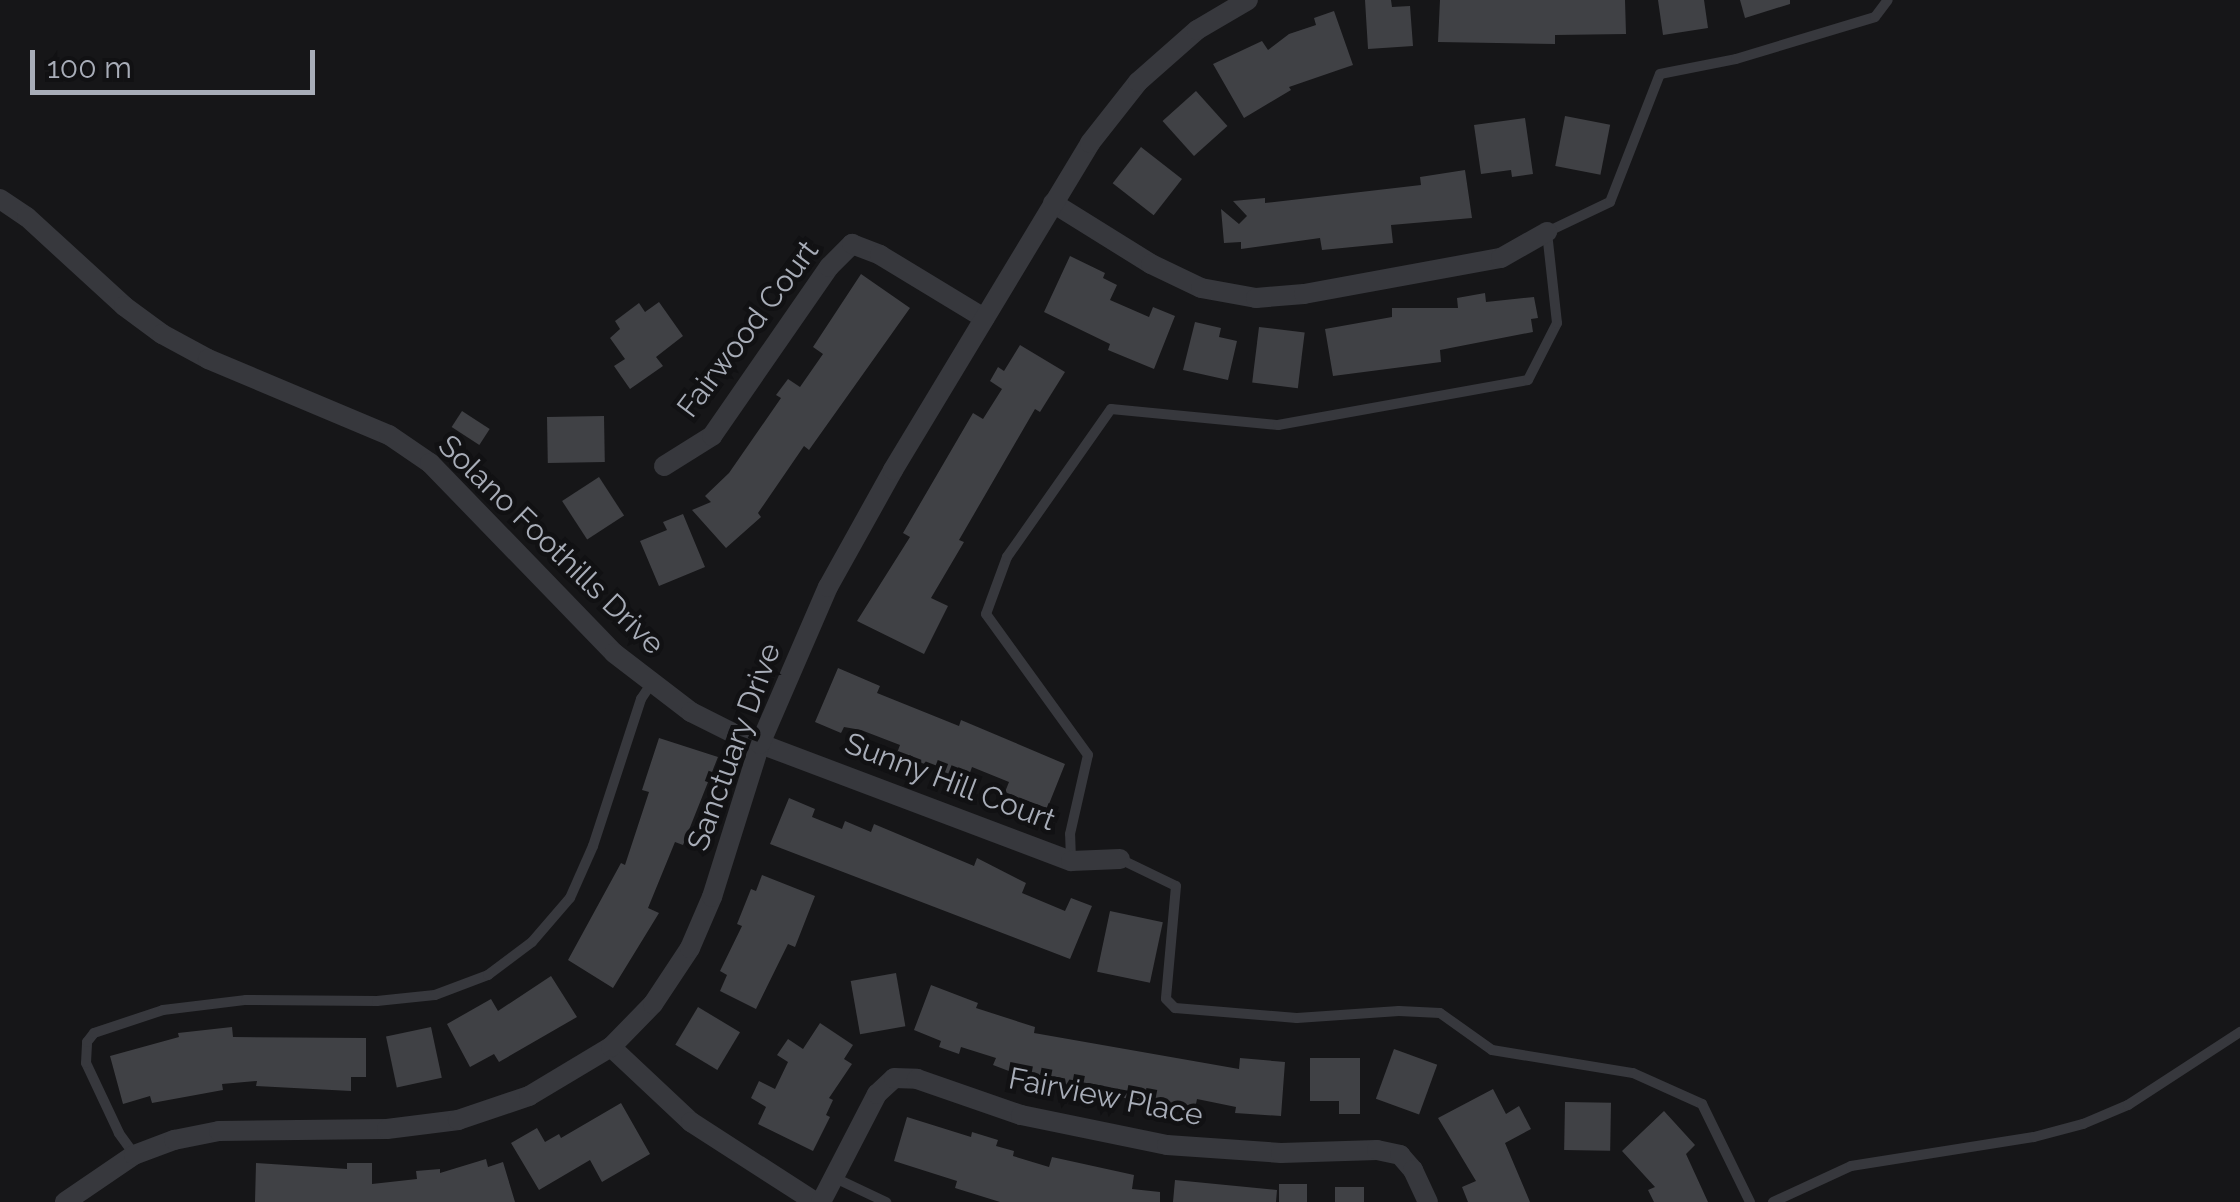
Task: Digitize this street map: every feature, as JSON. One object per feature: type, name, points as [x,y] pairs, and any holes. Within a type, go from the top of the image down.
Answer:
[{"type":"street","name":"Sanctuary Drive","points":[[66,1202],[134,1155],[174,1140],[219,1132],[387,1129],[458,1120],[529,1096],[611,1046],[653,1004],[690,948],[712,897],[760,744],[828,587],[984,318],[1090,142],[1138,82],[1196,30],[1248,0]]},
{"type":"street","name":"Solano Foothills Drive","points":[[0,199],[162,334],[208,359],[389,435],[430,463],[470,500],[614,654],[691,712],[760,744]]},
{"type":"street","points":[[1054,203],[1151,264],[1201,288],[1256,298],[1304,294],[1501,258],[1547,232]]},
{"type":"street","name":"Fairwood Court","points":[[664,466],[712,436],[829,268],[852,244],[880,255],[984,318]]},
{"type":"street","name":"Sunny Hill Court","points":[[760,744],[1071,861],[1120,859]]},
{"type":"street","points":[[611,1046],[691,1122],[818,1202]]},
{"type":"street","name":"Fairview Place","points":[[818,1202],[877,1094],[894,1078],[917,1079],[1021,1115],[1168,1145],[1281,1153],[1377,1150],[1400,1155],[1413,1170],[1428,1202]]},
{"type":"lane","points":[[1071,861],[1070,834],[1088,756],[986,614],[1007,556],[1111,410],[1278,425],[1528,380],[1557,323],[1547,232],[1610,202],[1660,74],[1736,59],[1875,16],[1888,0]]},
{"type":"lane","points":[[134,1155],[119,1133],[86,1063],[87,1042],[94,1033],[164,1010],[246,1000],[377,1000],[435,995],[488,975],[532,942],[570,898],[593,846],[641,699],[651,684]]},
{"type":"lane","points":[[1120,859],[1176,886],[1166,999],[1175,1008],[1297,1018],[1399,1011],[1440,1013],[1492,1050],[1633,1073],[1702,1104],[1750,1202]]},
{"type":"lane","points":[[1773,1202],[1851,1166],[2034,1137],[2083,1124],[2128,1104],[2240,1032]]},
{"type":"lane","points":[[834,1177],[886,1202]]},
{"type":"building","points":[[1365,0],[1391,0],[1392,7],[1410,6],[1413,46],[1368,49]]},
{"type":"building","points":[[1440,0],[1625,0],[1626,34],[1555,35],[1555,44],[1438,42]]},
{"type":"building","points":[[1658,0],[1704,0],[1708,28],[1663,35]]},
{"type":"building","points":[[1740,0],[1790,0],[1790,4],[1745,18]]},
{"type":"building","points":[[1334,11],[1353,65],[1289,87],[1291,90],[1244,118],[1213,64],[1262,41],[1268,50],[1289,34],[1316,25],[1314,18]]},
{"type":"building","points":[[1196,91],[1227,126],[1194,156],[1163,121]]},
{"type":"building","points":[[1565,116],[1610,125],[1600,175],[1555,166]]},
{"type":"building","points":[[1525,118],[1533,174],[1512,177],[1511,170],[1481,174],[1474,125]]},
{"type":"building","points":[[1141,147],[1182,179],[1154,215],[1113,183]]},
{"type":"building","points":[[1465,170],[1472,218],[1391,225],[1393,243],[1322,250],[1320,238],[1241,249],[1241,242],[1224,243],[1221,209],[1239,224],[1247,216],[1233,201],[1265,198],[1265,203],[1421,185],[1420,177]]},
{"type":"building","points":[[1070,256],[1105,273],[1103,278],[1117,285],[1110,300],[1149,317],[1153,307],[1175,316],[1154,369],[1108,350],[1110,344],[1044,312]]},
{"type":"building","points":[[861,274],[910,308],[809,450],[804,446],[758,513],[761,517],[726,548],[692,510],[711,502],[705,496],[729,473],[781,398],[776,395],[788,379],[800,387],[823,354],[813,347]]},
{"type":"building","points":[[1485,293],[1486,302],[1534,297],[1538,318],[1531,319],[1533,332],[1440,350],[1441,362],[1333,376],[1325,329],[1392,317],[1392,308],[1458,308],[1457,298]]},
{"type":"building","points":[[659,302],[683,336],[656,357],[663,366],[630,389],[614,366],[625,359],[610,338],[620,329],[615,321],[639,303],[645,312]]},
{"type":"building","points":[[1195,322],[1221,328],[1219,337],[1237,341],[1228,380],[1183,370]]},
{"type":"building","points":[[1259,327],[1305,333],[1298,388],[1252,383]]},
{"type":"building","points":[[1020,345],[1065,372],[1040,412],[1035,409],[959,540],[964,542],[931,598],[948,606],[924,654],[857,621],[910,537],[903,533],[973,413],[983,419],[1002,389],[990,381],[998,367],[1004,371]]},
{"type":"building","points":[[462,411],[490,429],[479,445],[452,427]]},
{"type":"building","points":[[604,416],[605,462],[548,463],[547,417]]},
{"type":"building","points":[[599,477],[624,516],[587,540],[562,501]]},
{"type":"building","points":[[683,514],[705,567],[659,586],[640,541],[667,530],[663,522]]},
{"type":"building","points":[[838,668],[880,686],[877,693],[959,726],[961,720],[1065,764],[1047,809],[1005,792],[1009,782],[972,767],[967,781],[897,753],[900,745],[861,730],[844,727],[841,733],[815,722]]},
{"type":"building","points":[[659,738],[718,757],[683,845],[675,842],[648,908],[659,913],[613,988],[568,960],[621,863],[625,865],[649,792],[642,790]]},
{"type":"building","points":[[789,798],[815,809],[812,817],[842,829],[845,821],[871,832],[874,824],[974,866],[977,858],[1026,883],[1022,893],[1065,911],[1071,898],[1092,906],[1070,959],[770,844]]},
{"type":"building","points":[[762,875],[815,896],[795,947],[788,944],[756,1009],[720,991],[727,975],[720,971],[742,926],[737,924],[751,889],[756,891]]},
{"type":"building","points":[[1110,911],[1163,922],[1150,983],[1097,972]]},
{"type":"building","points":[[896,973],[905,1026],[860,1034],[851,981]]},
{"type":"building","points":[[551,976],[577,1017],[499,1062],[494,1054],[470,1067],[447,1024],[491,999],[498,1011]]},
{"type":"building","points":[[931,985],[978,1003],[976,1008],[1035,1027],[1034,1033],[1239,1069],[1240,1058],[1285,1062],[1281,1116],[1235,1113],[1236,1107],[1197,1099],[1194,1114],[1103,1093],[1104,1086],[1069,1080],[1068,1088],[1040,1083],[993,1065],[996,1058],[961,1047],[959,1054],[939,1047],[941,1041],[914,1030]]},
{"type":"building","points":[[698,1007],[740,1032],[717,1070],[675,1045]]},
{"type":"building","points":[[820,1023],[853,1045],[844,1059],[852,1064],[829,1098],[833,1100],[826,1115],[830,1117],[813,1151],[758,1124],[766,1107],[751,1098],[759,1081],[775,1089],[788,1062],[777,1055],[788,1039],[803,1049]]},
{"type":"building","points":[[232,1027],[233,1037],[366,1038],[366,1077],[351,1077],[351,1091],[256,1086],[257,1081],[222,1084],[223,1090],[152,1103],[150,1096],[123,1104],[110,1056],[179,1037],[178,1033]]},
{"type":"building","points":[[431,1027],[442,1078],[397,1087],[386,1037]]},
{"type":"building","points":[[1394,1049],[1437,1065],[1419,1115],[1376,1099]]},
{"type":"building","points":[[1310,1058],[1360,1058],[1360,1114],[1339,1114],[1339,1101],[1310,1101]]},
{"type":"building","points":[[1493,1089],[1506,1114],[1519,1106],[1531,1129],[1505,1143],[1530,1202],[1468,1202],[1462,1187],[1476,1181],[1438,1118]]},
{"type":"building","points":[[1565,1102],[1611,1103],[1610,1151],[1564,1150]]},
{"type":"building","points":[[621,1103],[650,1154],[602,1182],[590,1160],[539,1190],[511,1143],[537,1128],[545,1142],[559,1134],[561,1138]]},
{"type":"building","points":[[1664,1111],[1695,1145],[1686,1154],[1708,1202],[1654,1202],[1648,1190],[1655,1187],[1622,1151]]},
{"type":"building","points":[[907,1117],[971,1137],[972,1132],[998,1140],[996,1146],[1014,1151],[1013,1156],[1049,1167],[1052,1157],[1134,1175],[1132,1189],[1160,1192],[1160,1202],[1000,1202],[955,1188],[957,1181],[894,1161]]},
{"type":"building","points":[[486,1159],[488,1167],[503,1162],[515,1202],[255,1202],[256,1163],[347,1169],[347,1163],[372,1163],[372,1184],[417,1179],[416,1171],[440,1169],[440,1173]]},
{"type":"building","points":[[1175,1180],[1277,1190],[1276,1202],[1173,1202]]},
{"type":"building","points":[[1279,1184],[1307,1184],[1307,1202],[1279,1202]]},
{"type":"building","points":[[1335,1187],[1364,1187],[1364,1202],[1335,1202]]}]
